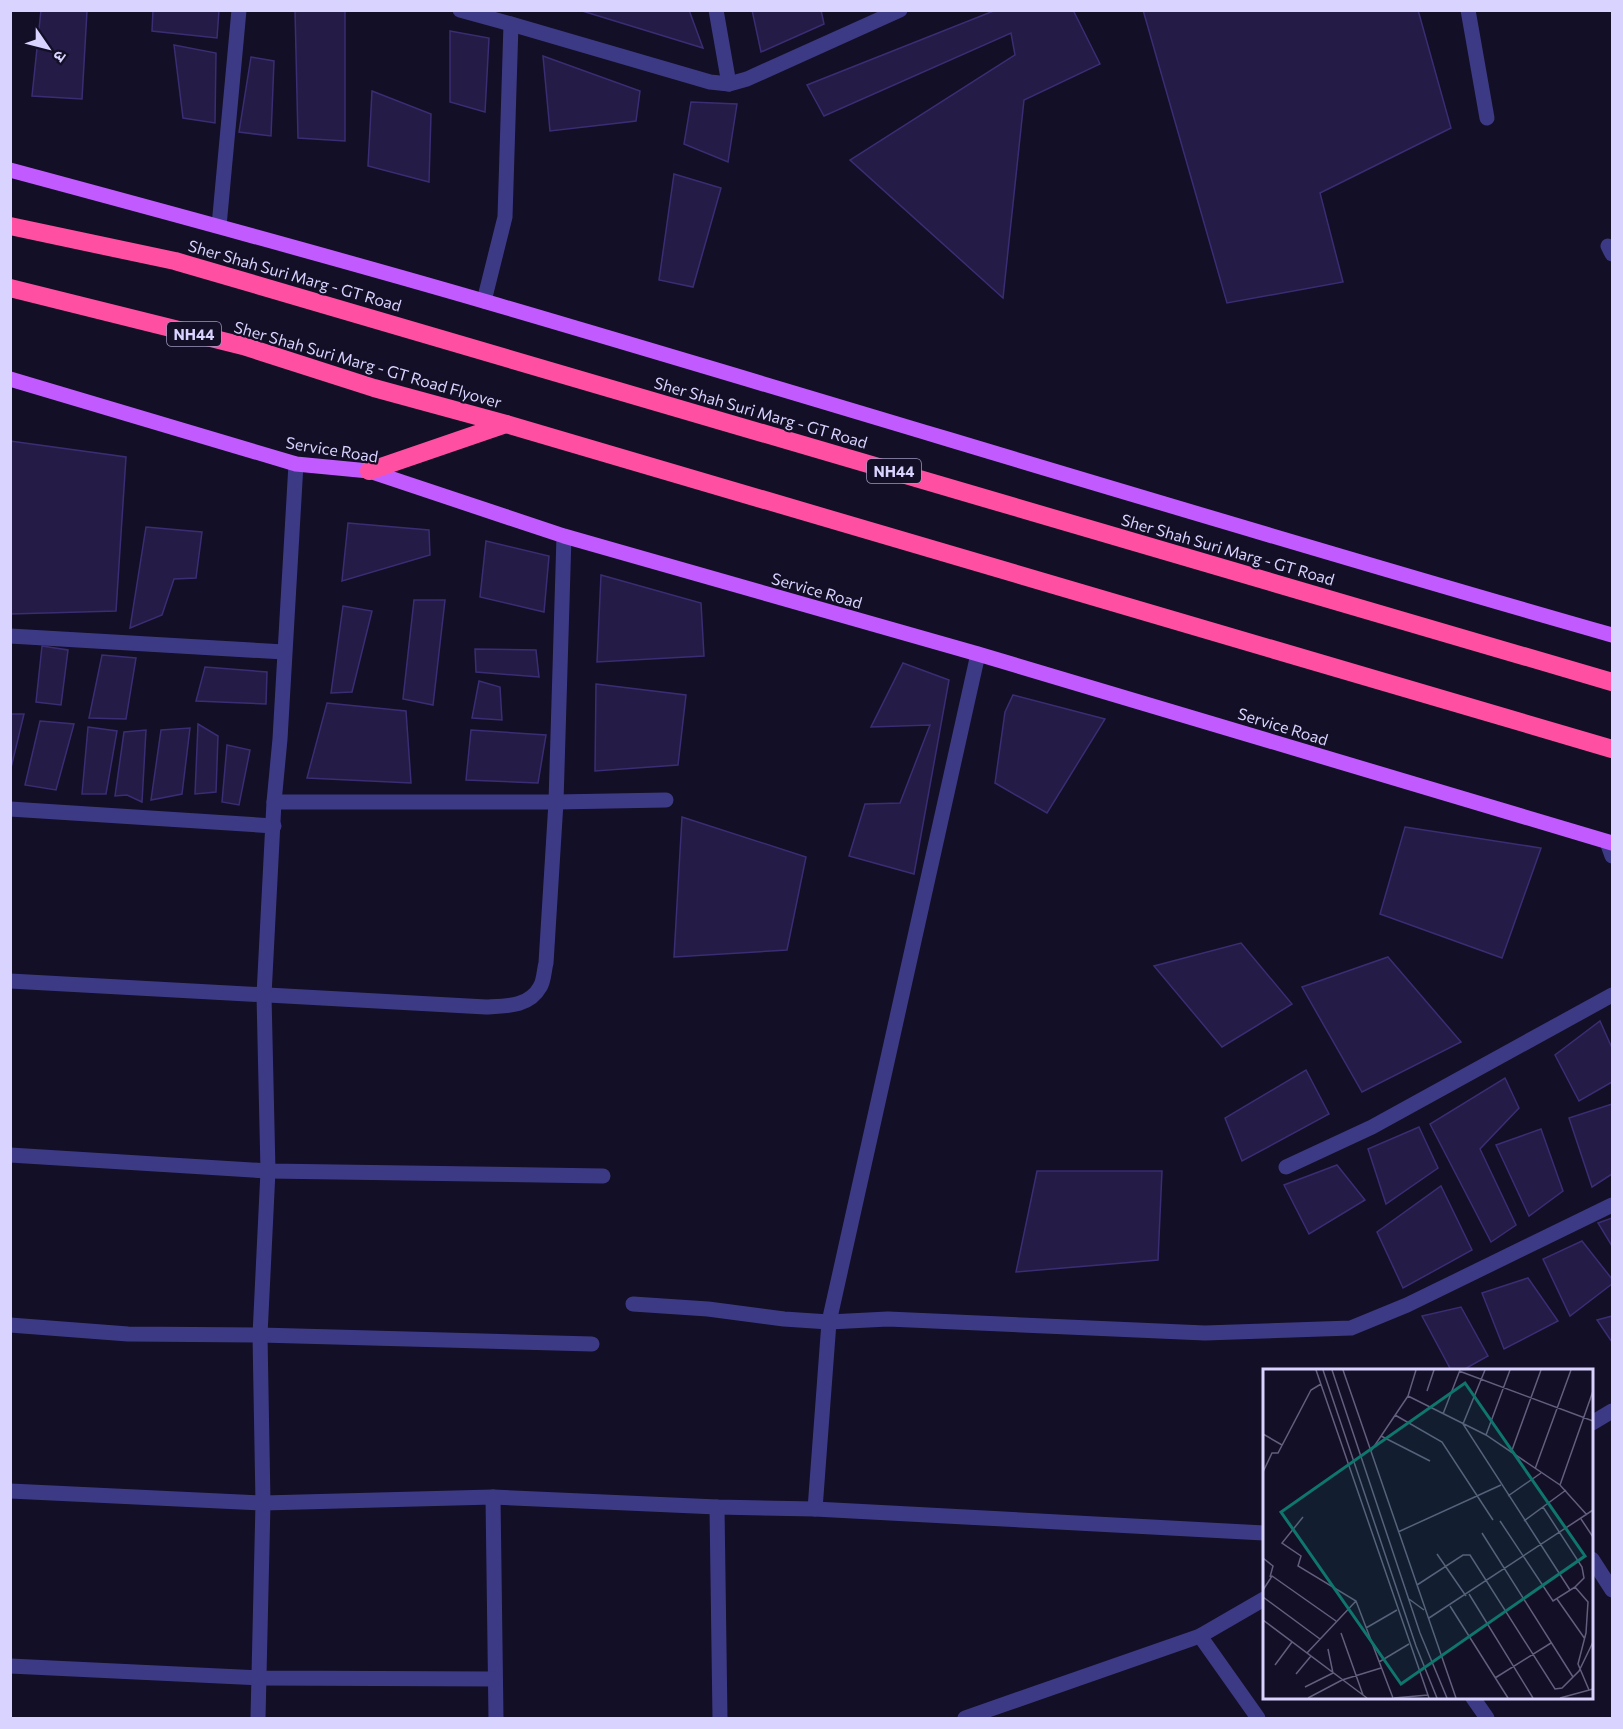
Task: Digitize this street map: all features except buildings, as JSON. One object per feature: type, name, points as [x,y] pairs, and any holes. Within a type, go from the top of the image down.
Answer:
[{"type":"highway","name":"Sher Shah Suri Marg - GT Road","points":[[10,226],[175,261],[1612,682]]},
{"type":"highway","name":"Sher Shah Suri Marg - GT Road Flyover","points":[[10,288],[243,346],[374,388],[506,424]]},
{"type":"highway","points":[[369,471],[506,424]]},
{"type":"highway","name":"NH44","points":[[506,424],[1612,749]]},
{"type":"main road","points":[[10,170],[219,226],[484,302],[1612,635]]},
{"type":"main road","name":"Service Road","points":[[10,380],[296,464],[369,471],[564,536],[978,654],[1610,842]]},
{"type":"street","points":[[219,226],[239,10]]},
{"type":"street","points":[[460,10],[710,82],[729,84],[747,79],[900,10]]},
{"type":"street","points":[[716,10],[729,84]]},
{"type":"street","points":[[1468,10],[1487,118]]},
{"type":"street","points":[[484,302],[505,217],[511,24]]},
{"type":"street","points":[[258,1719],[263,1503],[260,1335],[268,1171],[264,995],[296,464]]},
{"type":"street","points":[[10,981],[486,1007],[513,1006],[528,1000],[540,987],[546,963],[556,802],[564,536]]},
{"type":"street","points":[[10,636],[284,652]]},
{"type":"street","points":[[815,1509],[830,1322],[978,654]]},
{"type":"street","points":[[274,802],[666,800]]},
{"type":"street","points":[[10,809],[274,826]]},
{"type":"street","points":[[1610,842],[1612,856]]},
{"type":"street","points":[[1286,1167],[1393,1116],[1612,995]]},
{"type":"street","points":[[10,1155],[268,1171],[603,1176]]},
{"type":"street","points":[[633,1304],[730,1311],[830,1322],[888,1319],[1205,1333],[1351,1328],[1407,1305],[1612,1205]]},
{"type":"street","points":[[10,1325],[128,1334],[260,1335],[592,1344]]},
{"type":"street","points":[[1593,1422],[1612,1411]]},
{"type":"street","points":[[10,1491],[263,1503],[493,1497],[815,1509],[1263,1533]]},
{"type":"street","points":[[493,1497],[496,1719]]},
{"type":"street","points":[[717,1507],[720,1719]]},
{"type":"street","points":[[1593,1561],[1612,1590]]},
{"type":"street","points":[[975,1717],[1200,1636],[1263,1600]]},
{"type":"street","points":[[1200,1636],[1258,1719]]},
{"type":"street","points":[[10,1666],[260,1678],[495,1679]]},
{"type":"street","points":[[1474,1699],[1487,1719]]}]
